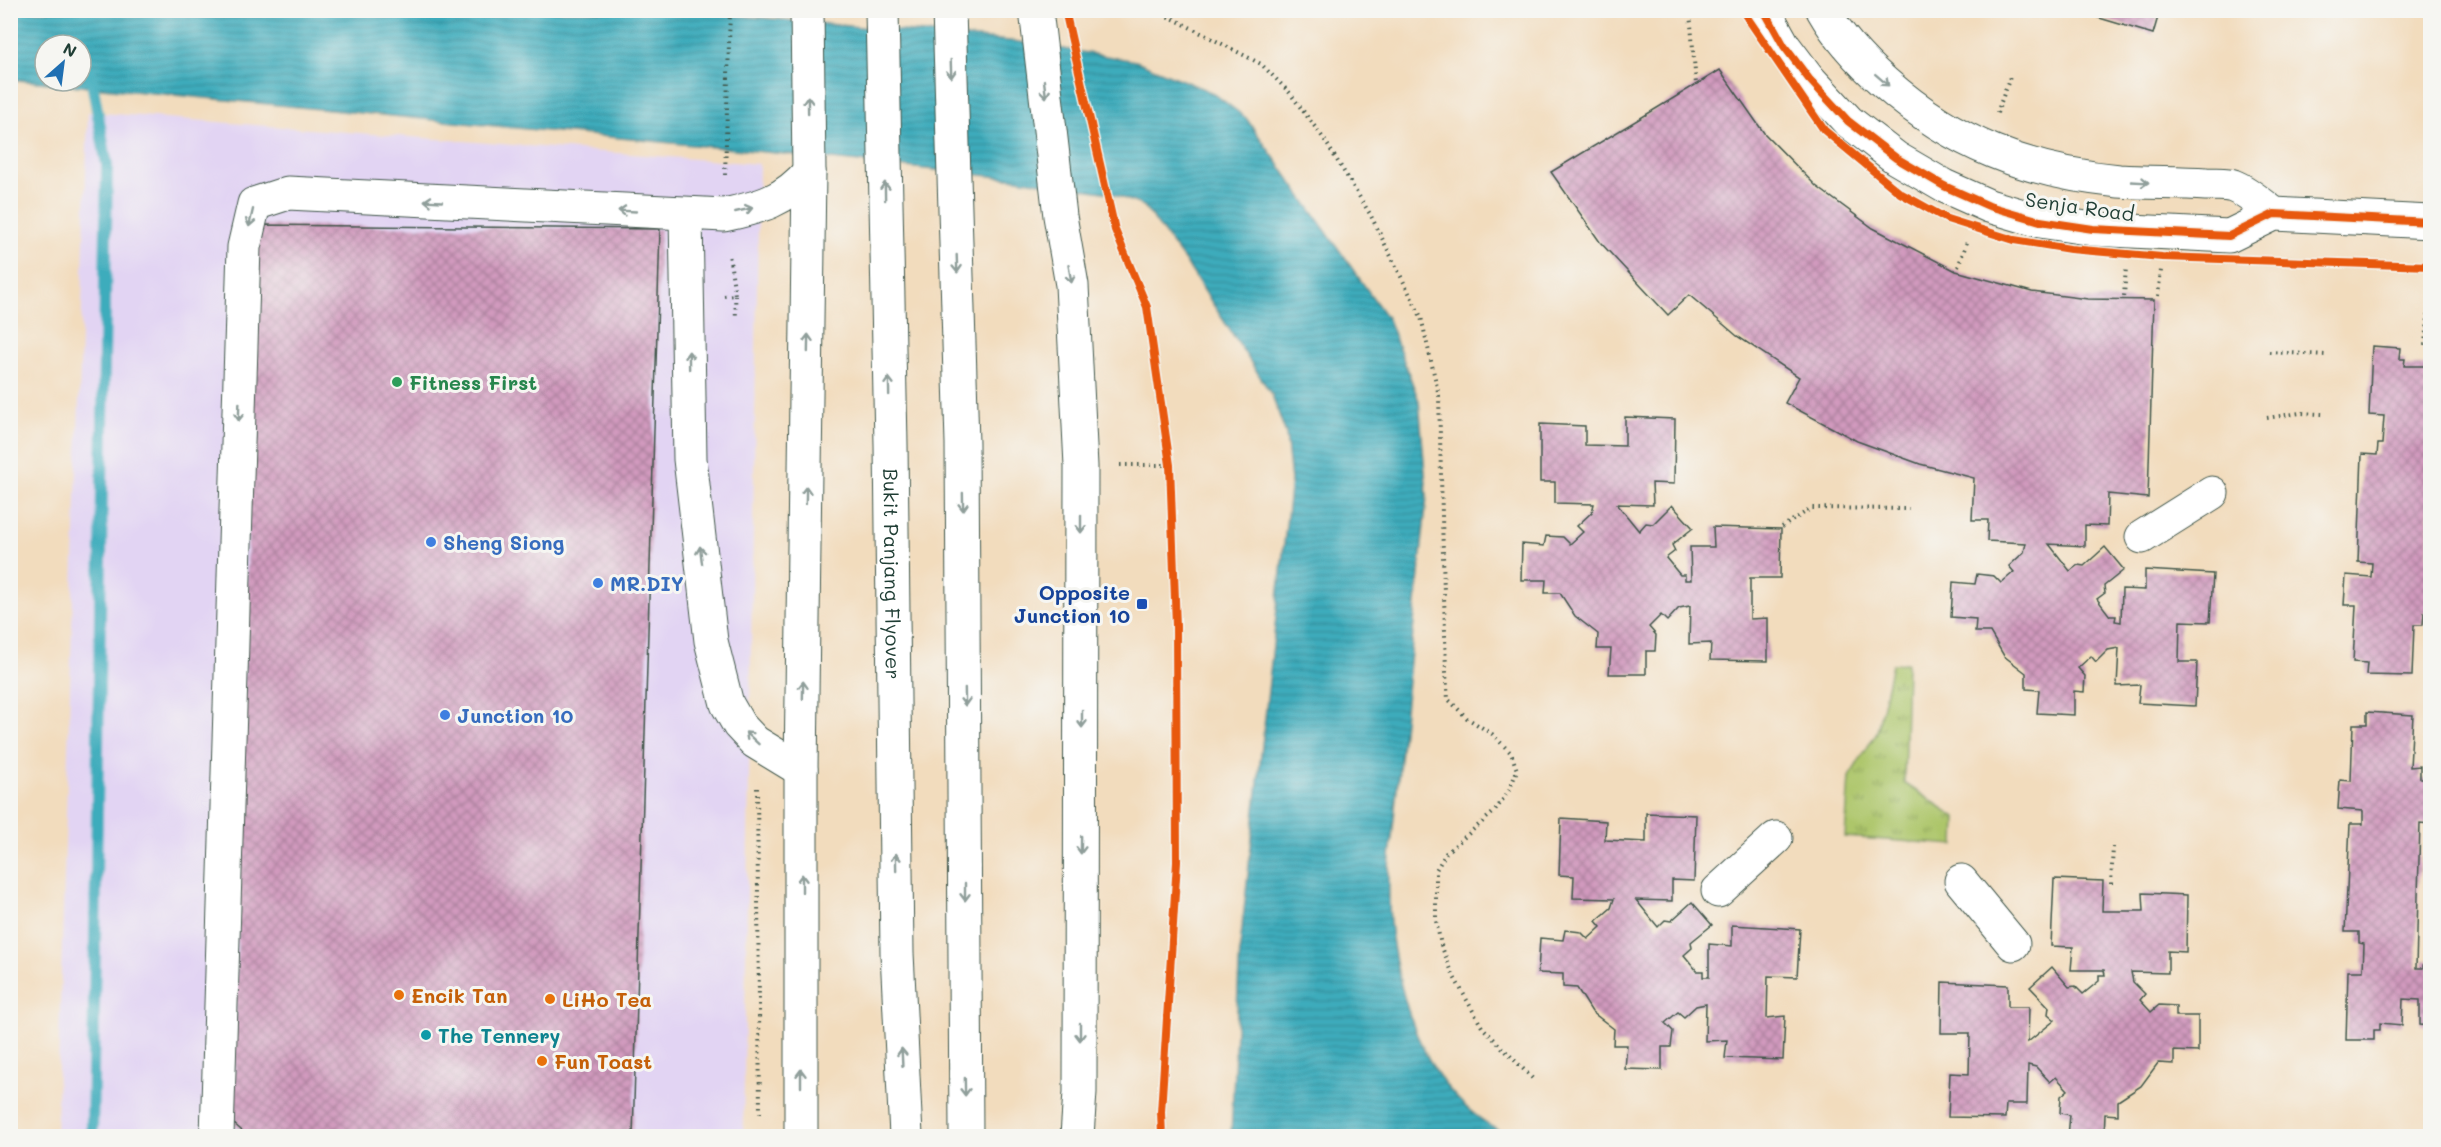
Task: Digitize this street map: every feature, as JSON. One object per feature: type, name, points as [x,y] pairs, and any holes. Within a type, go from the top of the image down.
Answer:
[{"type":"main road","points":[[801,1137],[801,770],[809,168],[807,10]]},
{"type":"main road","name":"Bukit Panjang Flyover","points":[[882,10],[891,444],[897,953],[906,1137]]},
{"type":"main road","points":[[949,10],[962,443],[966,1137]]},
{"type":"main road","name":"Senja Road","points":[[1764,10],[1784,46],[1809,79],[1848,121],[1896,158],[1944,186],[1989,206],[2040,221],[2093,229],[2229,236],[2274,214],[2430,222]]},
{"type":"main road","name":"Senja Road","points":[[1823,10],[1854,53],[1899,95],[1934,122],[1985,149],[2025,163],[2082,177],[2233,186],[2274,214]]},
{"type":"main road","points":[[1037,21],[1060,216],[1072,285],[1081,465],[1080,1092],[1077,1137]]},
{"type":"main road","points":[[217,1137],[244,247],[254,204],[288,193],[724,215],[765,205],[796,188],[809,168]]},
{"type":"main road","points":[[686,214],[690,459],[711,641],[727,704],[739,725],[755,742],[801,770]]},
{"type":"main road","points":[[2142,537],[2212,493]]},
{"type":"main road","points":[[1718,891],[1776,838]]},
{"type":"main road","points":[[1961,881],[2013,944]]},
{"type":"main road","points":[[1080,1092],[1092,1137]]},
{"type":"path","points":[[725,162],[730,10]]},
{"type":"path","points":[[1151,10],[1261,64],[1289,92],[1324,139],[1370,214],[1421,317],[1439,396],[1448,699],[1467,718],[1492,734],[1511,753],[1517,770],[1510,789],[1495,811],[1446,854],[1437,870],[1436,921],[1441,945],[1454,977],[1482,1027],[1534,1080]]},
{"type":"path","points":[[1693,10],[1690,13],[1696,84]]},
{"type":"path","points":[[1996,119],[2010,77]]},
{"type":"path","points":[[1958,267],[1968,240]]},
{"type":"path","points":[[2158,296],[2161,267]]},
{"type":"path","points":[[2124,285],[2124,296]]},
{"type":"path","points":[[2426,345],[2430,287]]},
{"type":"path","points":[[735,295],[736,319]]},
{"type":"path","points":[[2270,352],[2326,355]]},
{"type":"path","points":[[2267,418],[2300,413],[2323,414]]},
{"type":"path","points":[[1169,453],[1171,476]]},
{"type":"path","points":[[1081,465],[1170,465]]},
{"type":"path","points":[[1782,527],[1812,508],[1909,509]]},
{"type":"path","points":[[2111,884],[2113,847]]},
{"type":"shaded area","points":[[88,112],[759,164],[743,1136],[56,1136]]},
{"type":"green space","points":[[1907,663],[1904,783],[1956,817],[1955,845],[1845,837],[1849,777],[1877,732],[1892,664]]},
{"type":"water","points":[[10,11],[689,11],[1020,42],[1136,61],[1213,93],[1246,118],[1388,319],[1419,401],[1427,496],[1389,867],[1391,931],[1407,1006],[1426,1053],[1454,1095],[1477,1116],[1507,1136],[1325,1136],[1319,1129],[1318,1136],[1231,1136],[1240,947],[1291,480],[1286,434],[1272,395],[1187,264],[1144,206],[1110,193],[1018,179],[786,154],[93,87],[93,33],[33,33],[33,81],[11,79]]},
{"type":"building","points":[[2086,10],[2160,10],[2153,34],[2096,17],[2097,14]]},
{"type":"building","points":[[1720,70],[1764,133],[1816,186],[1873,228],[1956,271],[2032,292],[2088,299],[2154,300],[2148,498],[2108,494],[2107,526],[2085,525],[2085,546],[2049,544],[2070,571],[2078,565],[2084,566],[2105,547],[2124,570],[2104,586],[2105,593],[2097,599],[2110,616],[2116,616],[2115,621],[2121,622],[2122,589],[2145,590],[2145,570],[2213,574],[2210,622],[2180,621],[2179,662],[2197,662],[2195,706],[2138,703],[2140,685],[2117,686],[2119,648],[2108,650],[2096,662],[2091,656],[2078,668],[2085,676],[2084,692],[2074,691],[2074,715],[2037,713],[2039,690],[2026,689],[2026,673],[2004,656],[1990,632],[1975,632],[1976,619],[1951,617],[1953,582],[1975,584],[1977,574],[1994,576],[2001,583],[2014,572],[2009,566],[2024,552],[2026,543],[1987,541],[1988,520],[1972,520],[1974,478],[1920,464],[1857,441],[1785,403],[1799,377],[1737,336],[1689,295],[1668,315],[1600,242],[1551,172]]},
{"type":"building","name":"Junction 10","points":[[256,225],[660,229],[633,1136],[248,1136],[233,1123]]},
{"type":"building","points":[[2372,346],[2400,348],[2399,359],[2405,359],[2404,366],[2427,366],[2426,392],[2430,393],[2428,568],[2430,569],[2430,614],[2424,613],[2423,625],[2414,625],[2412,676],[2366,675],[2367,663],[2353,662],[2356,605],[2344,605],[2346,575],[2371,577],[2372,563],[2358,562],[2362,454],[2377,455],[2378,444],[2382,444],[2384,416],[2369,415]]},
{"type":"building","points":[[1625,417],[1675,419],[1674,484],[1652,483],[1653,505],[1617,504],[1639,531],[1646,523],[1653,524],[1672,505],[1693,528],[1672,545],[1675,551],[1666,558],[1680,575],[1685,575],[1685,580],[1691,580],[1690,547],[1714,547],[1713,527],[1781,529],[1780,578],[1750,578],[1750,619],[1768,618],[1768,661],[1710,660],[1711,643],[1689,644],[1690,606],[1679,608],[1667,621],[1661,615],[1649,627],[1656,635],[1655,651],[1646,651],[1646,674],[1609,674],[1611,649],[1597,649],[1598,634],[1575,616],[1560,593],[1545,593],[1546,580],[1521,580],[1522,544],[1544,546],[1546,536],[1563,537],[1570,544],[1583,532],[1577,526],[1592,512],[1594,504],[1555,503],[1555,482],[1540,482],[1540,424],[1585,426],[1585,445],[1625,446]]},
{"type":"building","points":[[2367,712],[2413,715],[2410,767],[2420,766],[2420,779],[2430,779],[2430,824],[2420,823],[2416,968],[2423,968],[2424,960],[2430,960],[2430,1026],[2420,1025],[2420,1000],[2403,999],[2402,1025],[2380,1023],[2380,1030],[2374,1030],[2374,1040],[2346,1040],[2348,971],[2363,971],[2364,944],[2359,943],[2359,932],[2345,932],[2350,824],[2363,824],[2363,811],[2338,809],[2340,780],[2351,781],[2353,724],[2367,724]]},
{"type":"building","points":[[1646,813],[1696,815],[1694,881],[1672,880],[1672,901],[1636,900],[1658,927],[1665,920],[1671,921],[1692,902],[1712,925],[1691,942],[1692,948],[1684,955],[1697,971],[1703,971],[1703,977],[1709,977],[1709,944],[1732,946],[1732,925],[1800,929],[1797,977],[1768,976],[1767,1018],[1785,1016],[1783,1060],[1725,1058],[1727,1040],[1705,1041],[1706,1004],[1696,1006],[1684,1017],[1678,1012],[1665,1023],[1673,1031],[1671,1047],[1662,1047],[1662,1070],[1625,1069],[1627,1045],[1613,1045],[1614,1029],[1592,1012],[1577,988],[1563,987],[1563,974],[1538,973],[1540,938],[1563,940],[1565,930],[1581,932],[1588,939],[1601,927],[1596,921],[1611,908],[1614,899],[1573,898],[1574,876],[1559,875],[1561,818],[1606,821],[1605,840],[1646,842]]},
{"type":"building","points":[[2054,879],[2103,881],[2102,911],[2144,911],[2143,893],[2187,895],[2186,952],[2168,951],[2168,973],[2131,972],[2133,982],[2145,994],[2140,1000],[2151,1012],[2159,1005],[2176,1006],[2176,1016],[2198,1016],[2198,1052],[2174,1051],[2174,1064],[2158,1063],[2141,1086],[2118,1101],[2118,1115],[2105,1114],[2104,1136],[2068,1136],[2070,1115],[2060,1113],[2061,1096],[2068,1090],[2056,1077],[2050,1082],[2036,1067],[2028,1065],[2027,1104],[2006,1104],[2005,1118],[1948,1117],[1950,1073],[1969,1074],[1970,1033],[1941,1033],[1942,982],[2008,985],[2008,1007],[2029,1007],[2028,1042],[2055,1020],[2048,1014],[2049,1007],[2030,987],[2052,967],[2069,987],[2075,986],[2083,994],[2099,981],[2099,975],[2105,975],[2104,970],[2071,970],[2073,947],[2051,946]]},
{"type":"waterway","points":[[92,1136],[107,165],[93,88]]},
{"type":"cycle path","points":[[1065,10],[1115,230],[1147,307],[1170,465],[1176,626],[1177,862],[1161,1112],[1162,1136]]},
{"type":"cycle path","points":[[1742,10],[1824,130],[1900,193],[1947,219],[2014,240],[2070,249],[2162,257],[2430,266]]},
{"type":"cycle path","points":[[1764,10],[1784,46],[1809,79],[1848,121],[1896,158],[1944,186],[1989,206],[2040,221],[2093,229],[2229,236],[2274,214],[2430,222]]},
{"type":"place","name":"Fitness First","points":[[397,382]]},
{"type":"place","name":"Sheng Siong","points":[[431,542]]},
{"type":"place","name":"MR.DIY","points":[[598,583]]},
{"type":"place","name":"Opposite Junction 10","points":[[1142,604]]},
{"type":"place","name":"Junction 10","points":[[445,715]]},
{"type":"place","name":"Encik Tan","points":[[399,995]]},
{"type":"place","name":"LiHo Tea","points":[[550,999]]},
{"type":"place","name":"The Tennery","points":[[426,1035]]},
{"type":"place","name":"Fun Toast","points":[[542,1061]]}]
